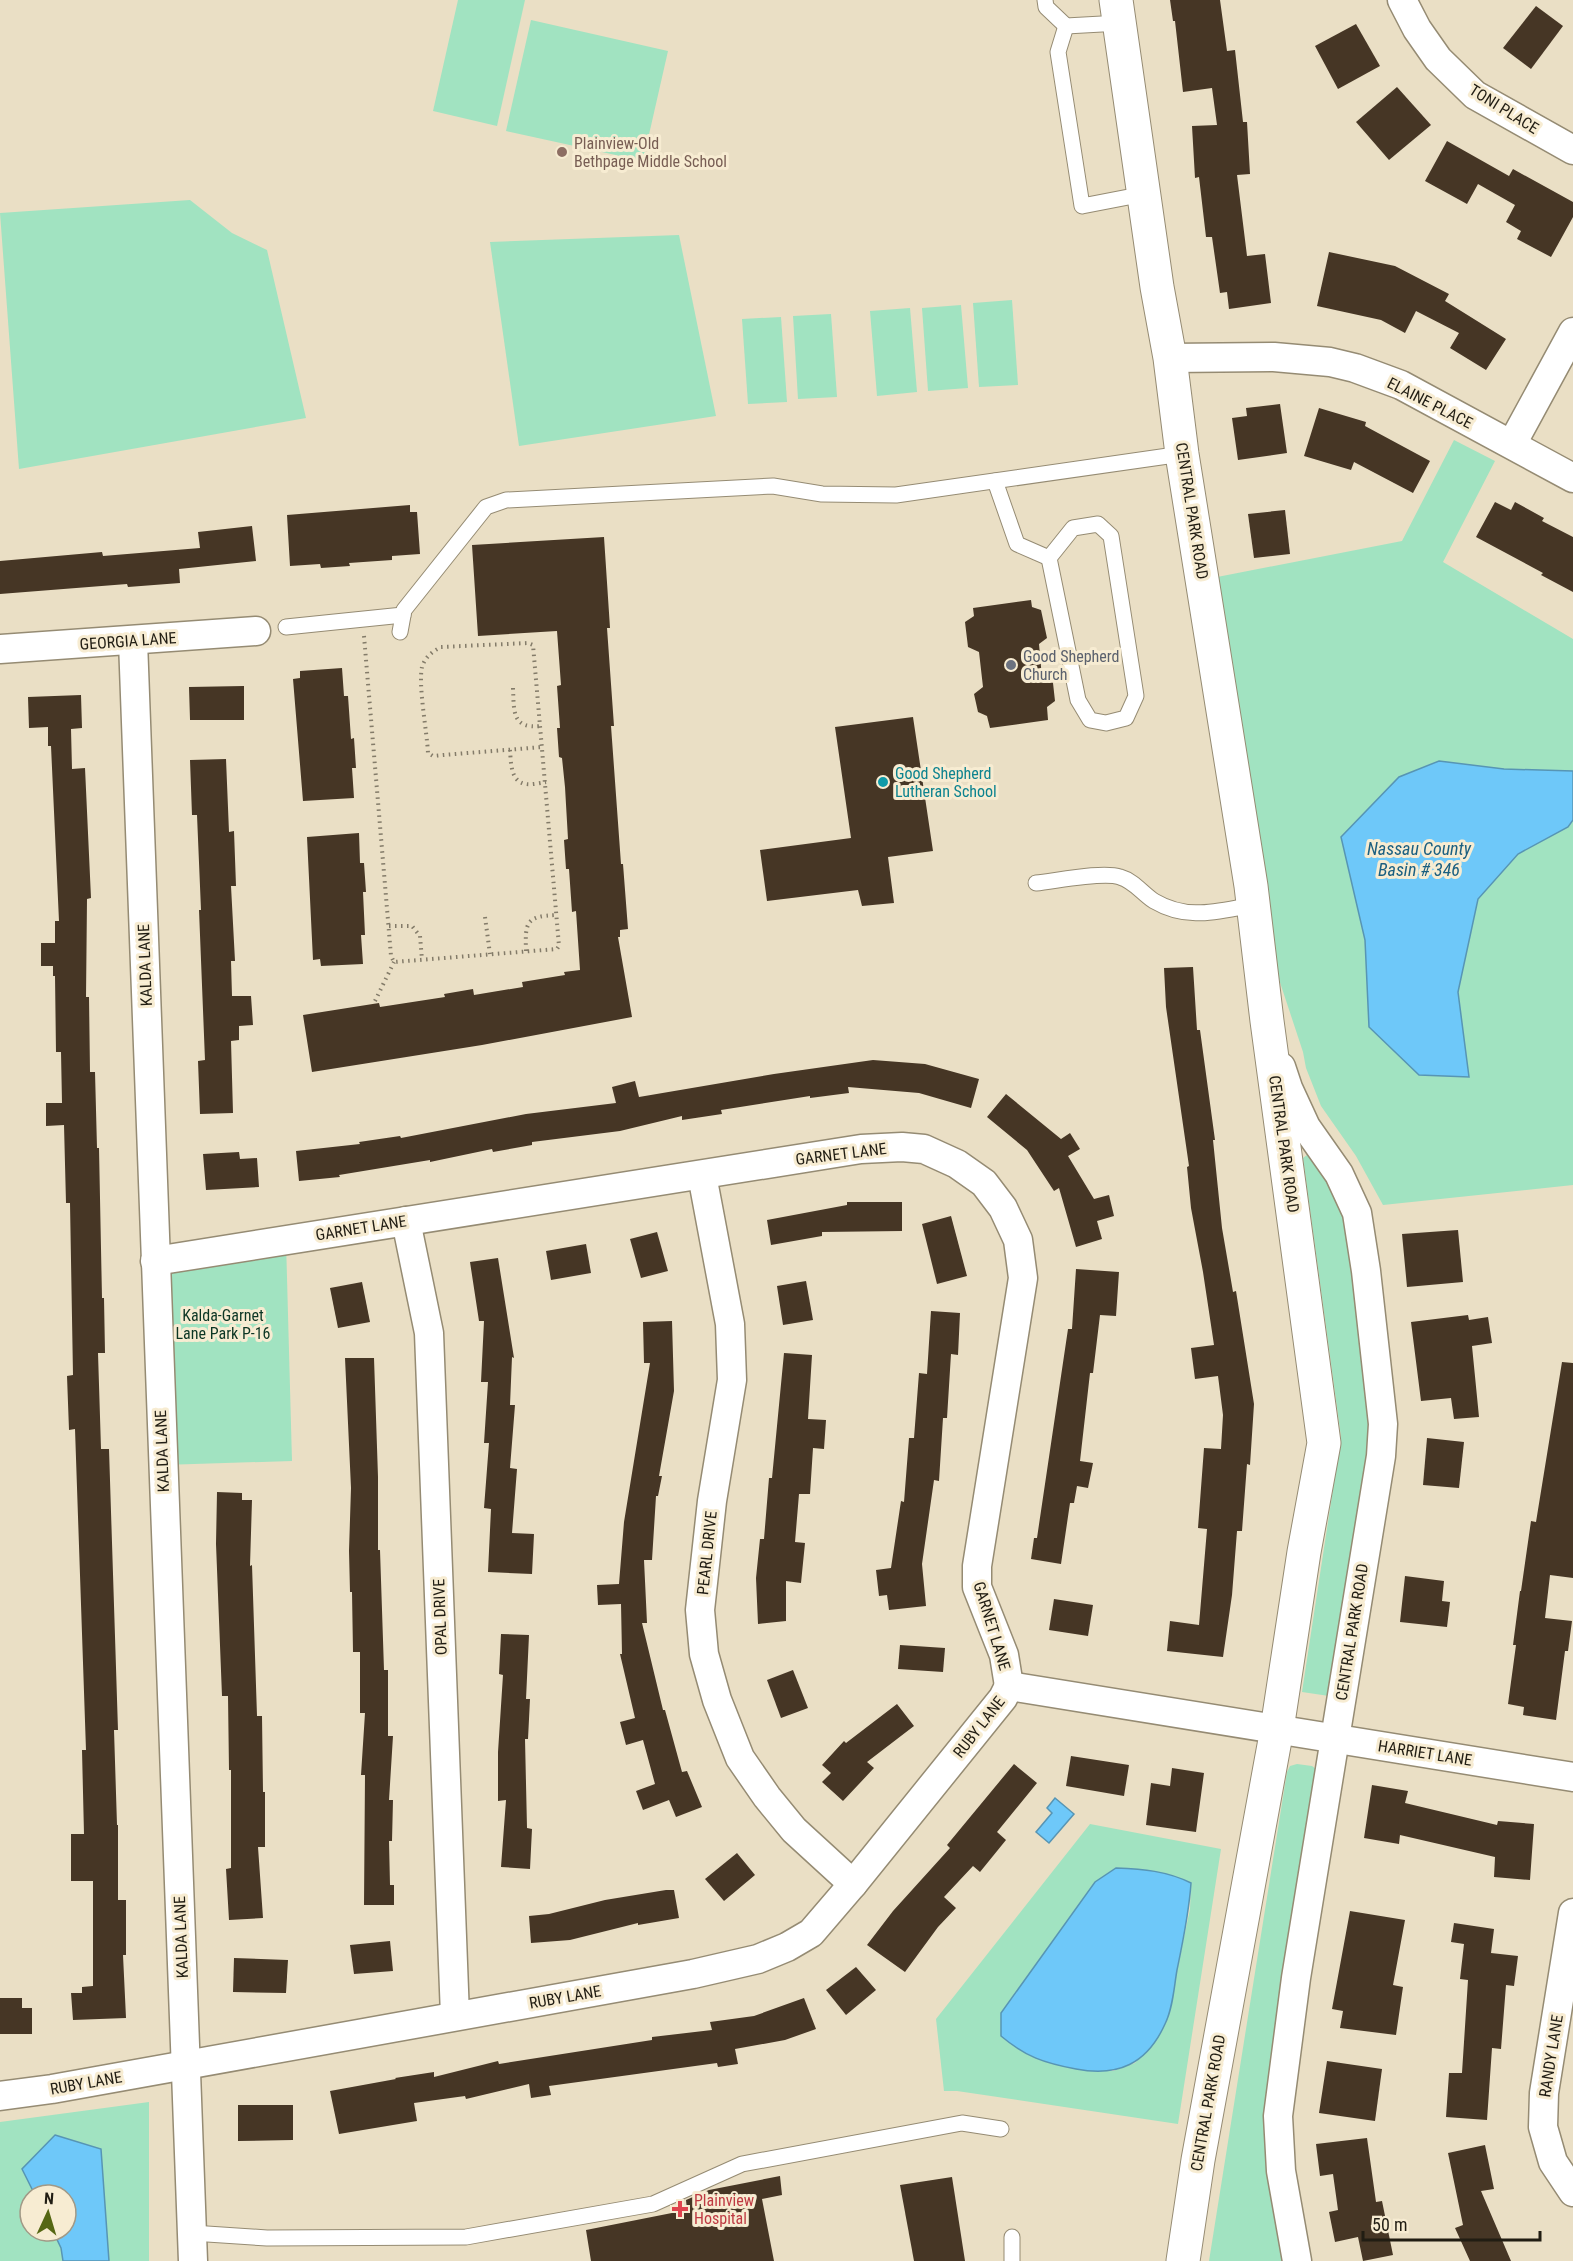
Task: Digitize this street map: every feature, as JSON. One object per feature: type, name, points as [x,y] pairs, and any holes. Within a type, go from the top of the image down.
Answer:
[{"type":"street","name":"TONI PLACE","points":[[1402,0],[1417,29],[1438,59],[1475,95],[1573,150]]},
{"type":"street","name":"CENTRAL PARK ROAD","points":[[1118,12],[1170,358],[1182,454],[1253,905],[1324,1443],[1304,1552],[1277,1729],[1198,2160],[1183,2261]]},
{"type":"street","points":[[1512,444],[1573,332]]},
{"type":"street","name":"ELAINE PLACE","points":[[1170,358],[1274,357],[1330,362],[1355,368],[1401,386],[1573,478]]},
{"type":"street","name":"GEORGIA LANE","points":[[0,649],[256,631]]},
{"type":"street","name":"KALDA LANE","points":[[133,641],[192,2247]]},
{"type":"street","name":"CENTRAL PARK ROAD","points":[[1267,1021],[1288,1088],[1306,1127],[1339,1174],[1357,1213],[1366,1271],[1383,1424],[1381,1456],[1296,1978],[1278,2116],[1281,2171],[1297,2261]]},
{"type":"street","name":"GARNET LANE","points":[[155,1261],[861,1149],[902,1147],[924,1149],[957,1164],[984,1183],[1002,1208],[1018,1240],[1023,1278],[976,1566],[977,1587],[1004,1656],[1009,1686],[1277,1729]]},
{"type":"street","name":"PEARL DRIVE","points":[[702,1175],[730,1324],[732,1380],[712,1501],[700,1610],[704,1654],[717,1700],[740,1758],[767,1797],[795,1830],[853,1884]]},
{"type":"street","name":"OPAL DRIVE","points":[[406,1221],[429,1333],[455,2016]]},
{"type":"street","name":"RUBY LANE","points":[[0,2096],[18,2095],[693,1974],[758,1959],[811,1934],[1003,1698],[1009,1686]]},
{"type":"street","name":"HARRIET LANE","points":[[1277,1729],[1573,1777]]},
{"type":"street","name":"RANDY LANE","points":[[1573,1913],[1566,2008],[1544,2092],[1543,2127],[1553,2162],[1573,2192]]},
{"type":"lane","points":[[1045,0],[1046,7],[1066,26]]},
{"type":"lane","points":[[1066,26],[1118,12]]},
{"type":"lane","points":[[1066,26],[1058,51],[1082,206],[1144,194]]},
{"type":"lane","points":[[400,632],[404,610],[486,507],[506,500],[773,486],[822,495],[896,495],[1182,454]]},
{"type":"lane","points":[[995,481],[1017,544],[1049,558]]},
{"type":"lane","points":[[1098,524],[1111,536],[1136,696],[1126,717],[1106,723],[1090,720],[1078,700],[1049,558],[1073,528],[1098,524]]},
{"type":"lane","points":[[286,627],[404,615]]},
{"type":"lane","points":[[1036,883],[1119,876],[1135,885],[1153,900],[1173,910],[1188,914],[1253,905]]},
{"type":"lane","points":[[192,2247],[267,2238],[466,2237],[653,2205],[742,2164],[962,2123],[1002,2129]]},
{"type":"lane","points":[[1012,2237],[1012,2261]]},
{"type":"path","points":[[363,632],[393,962],[375,1001]]},
{"type":"path","points":[[393,962],[556,949],[559,946],[543,747],[533,645],[450,646],[434,651],[423,665],[428,753],[433,756],[443,756],[543,747]]},
{"type":"path","points":[[513,688],[516,715],[519,721],[523,726],[541,726]]},
{"type":"path","points":[[510,750],[512,769],[521,782],[525,784],[546,782]]},
{"type":"path","points":[[526,951],[525,930],[532,918],[557,915]]},
{"type":"path","points":[[485,917],[490,954]]},
{"type":"path","points":[[389,926],[412,926],[420,936],[422,960]]},
{"type":"green space","points":[[458,0],[525,0],[497,126],[433,111]]},
{"type":"green space","points":[[531,20],[668,51],[643,161],[506,131]]},
{"type":"green space","points":[[190,200],[232,233],[267,250],[306,418],[19,469],[0,213]]},
{"type":"green space","points":[[679,235],[716,416],[519,446],[490,242]]},
{"type":"green space","points":[[1012,300],[1018,385],[979,387],[973,303]]},
{"type":"green space","points":[[961,305],[968,388],[928,391],[922,308]]},
{"type":"green space","points":[[910,308],[917,392],[877,396],[870,311]]},
{"type":"green space","points":[[831,314],[837,397],[798,399],[793,316]]},
{"type":"green space","points":[[781,317],[787,402],[748,404],[742,319]]},
{"type":"green space","points":[[1454,440],[1495,461],[1443,562],[1573,639],[1573,1185],[1383,1205],[1356,1156],[1321,1106],[1306,1068],[1303,1052],[1267,943],[1207,579],[1402,541]]},
{"type":"green space","points":[[1307,1155],[1312,1157],[1337,1191],[1348,1232],[1371,1430],[1329,1696],[1302,1692],[1341,1437],[1303,1158]]},
{"type":"green space","name":"Kalda-Garnet Lane Park P-16","points":[[286,1241],[292,1461],[163,1465],[155,1261]]},
{"type":"green space","points":[[1297,1764],[1312,1766],[1316,1769],[1266,2111],[1286,2261],[1209,2261],[1287,1772],[1290,1766]]},
{"type":"green space","points":[[1090,1824],[1221,1849],[1178,2124],[957,2091],[944,2091],[936,2019]],"holes":[[[1116,1868],[1191,1883],[1190,1909],[1166,2022],[1135,2063],[1113,2071],[1085,2071],[1001,2013],[1095,1882]]]},
{"type":"green space","points":[[149,2102],[149,2261],[0,2261],[0,2122]]},
{"type":"water","name":"Nassau County Basin # 346","points":[[1439,761],[1504,769],[1573,771],[1573,820],[1568,827],[1518,854],[1478,899],[1458,992],[1469,1077],[1419,1075],[1369,1027],[1365,940],[1341,837],[1399,777]]},
{"type":"water","points":[[1055,1798],[1074,1814],[1049,1843],[1036,1832],[1052,1813],[1047,1808]]},
{"type":"water","points":[[1116,1868],[1155,1871],[1191,1883],[1186,1927],[1168,2018],[1158,2038],[1149,2049],[1140,2058],[1118,2069],[1091,2071],[1065,2067],[1036,2058],[1001,2036],[1001,2013],[1095,1882]]},
{"type":"water","points":[[55,2135],[101,2149],[109,2261],[63,2261],[59,2243],[78,2243],[78,2183],[29,2183],[22,2169]]},
{"type":"building","points":[[1170,0],[1220,0],[1227,51],[1235,50],[1243,122],[1247,122],[1250,174],[1237,175],[1247,256],[1265,254],[1271,303],[1229,309],[1227,292],[1220,293],[1212,237],[1206,237],[1199,177],[1195,178],[1192,126],[1217,125],[1212,88],[1183,92],[1175,21],[1173,21]]},
{"type":"building","points":[[1536,6],[1563,26],[1531,69],[1503,48]]},
{"type":"building","points":[[1356,24],[1380,66],[1338,89],[1315,46]]},
{"type":"building","points":[[1397,87],[1431,125],[1389,160],[1356,122]]},
{"type":"building","points":[[1447,141],[1509,176],[1513,169],[1573,202],[1573,217],[1551,257],[1517,239],[1521,231],[1506,222],[1515,205],[1478,184],[1467,204],[1425,181]]},
{"type":"building","points":[[1329,252],[1395,266],[1449,294],[1445,301],[1506,339],[1486,370],[1450,348],[1459,333],[1416,311],[1405,333],[1381,320],[1317,306]]},
{"type":"building","points":[[1280,404],[1287,453],[1238,460],[1232,418],[1247,416],[1246,408]]},
{"type":"building","points":[[1319,408],[1366,422],[1365,426],[1430,461],[1413,493],[1354,462],[1351,470],[1304,456]]},
{"type":"building","points":[[1495,502],[1511,510],[1515,502],[1544,518],[1542,521],[1573,537],[1573,592],[1476,537]]},
{"type":"building","points":[[410,505],[410,512],[417,512],[420,554],[392,556],[392,560],[349,563],[350,566],[321,568],[320,564],[290,566],[287,515]]},
{"type":"building","points":[[1285,510],[1290,554],[1254,558],[1248,514]]},
{"type":"building","points":[[252,526],[256,561],[179,569],[180,583],[128,587],[127,584],[0,594],[0,561],[102,552],[103,556],[200,548],[198,532]]},
{"type":"building","points":[[604,537],[610,628],[607,628],[614,726],[611,726],[628,929],[620,930],[620,937],[618,937],[632,1017],[482,1045],[312,1072],[303,1015],[379,1003],[380,1007],[445,997],[444,994],[473,989],[474,995],[523,987],[522,982],[565,975],[564,972],[580,970],[576,911],[572,912],[564,840],[568,839],[565,787],[562,758],[559,757],[557,728],[560,728],[557,686],[561,685],[557,631],[478,636],[472,545]]},
{"type":"building","name":"Good Shepherd Church","points":[[1031,600],[1032,607],[1041,610],[1047,638],[1039,644],[1042,678],[1053,683],[1055,701],[1047,707],[1048,720],[990,728],[987,716],[978,712],[974,694],[983,687],[979,652],[968,647],[965,622],[974,616],[973,608]]},
{"type":"building","points":[[342,668],[344,696],[348,696],[351,739],[354,738],[356,768],[352,768],[354,798],[303,801],[293,679],[300,678],[300,671]]},
{"type":"building","points":[[244,686],[244,720],[190,720],[189,687]]},
{"type":"building","points":[[81,695],[82,728],[71,729],[72,769],[85,768],[91,898],[87,899],[86,997],[89,997],[90,1072],[95,1072],[97,1148],[99,1148],[105,1353],[98,1353],[101,1449],[109,1449],[118,1730],[114,1730],[118,1900],[126,1900],[126,1955],[123,1955],[126,2018],[73,2020],[71,1993],[82,1993],[82,1987],[93,1986],[93,1881],[71,1881],[71,1834],[84,1834],[82,1750],[86,1750],[75,1429],[69,1430],[67,1376],[73,1375],[70,1203],[66,1203],[64,1125],[46,1126],[46,1103],[62,1103],[61,1052],[56,1052],[55,976],[53,976],[53,966],[41,966],[41,943],[55,943],[55,921],[59,921],[51,746],[48,746],[48,727],[29,728],[28,697]]},
{"type":"building","name":"Good Shepherd Lutheran School","points":[[913,717],[933,851],[888,857],[894,903],[862,906],[858,890],[767,901],[760,850],[851,838],[835,727]]},
{"type":"building","points":[[226,759],[229,832],[234,831],[236,886],[231,886],[235,961],[231,961],[232,996],[251,996],[253,1025],[239,1026],[239,1040],[231,1041],[233,1113],[200,1114],[198,1061],[205,1060],[199,910],[201,910],[197,815],[192,815],[190,760]]},
{"type":"building","points":[[359,833],[360,863],[364,863],[366,892],[363,892],[365,935],[361,935],[363,964],[321,966],[320,959],[313,960],[307,837]]},
{"type":"building","points":[[1193,967],[1197,1030],[1200,1030],[1215,1140],[1213,1140],[1222,1228],[1233,1292],[1236,1291],[1254,1404],[1242,1531],[1237,1531],[1232,1595],[1223,1657],[1167,1651],[1170,1621],[1199,1625],[1207,1529],[1198,1528],[1204,1448],[1221,1449],[1223,1415],[1218,1376],[1195,1379],[1191,1348],[1214,1345],[1191,1208],[1187,1167],[1189,1166],[1166,1007],[1164,968]]},
{"type":"building","points":[[873,1060],[925,1064],[979,1079],[971,1108],[919,1093],[848,1087],[849,1093],[810,1098],[810,1096],[721,1110],[722,1114],[682,1120],[682,1116],[620,1131],[532,1142],[532,1145],[493,1152],[492,1149],[430,1162],[430,1160],[339,1175],[340,1177],[299,1181],[296,1151],[360,1144],[359,1142],[400,1136],[401,1138],[526,1114],[616,1103],[612,1087],[635,1081],[639,1097]]},
{"type":"building","points":[[1006,1094],[1061,1139],[1070,1133],[1080,1149],[1068,1156],[1094,1199],[1109,1195],[1114,1216],[1097,1221],[1102,1239],[1076,1247],[1059,1188],[1054,1191],[1027,1150],[987,1117]]},
{"type":"building","points":[[239,1152],[240,1159],[257,1158],[259,1187],[206,1190],[203,1154]]},
{"type":"building","points":[[847,1202],[902,1202],[902,1231],[822,1232],[822,1236],[771,1245],[767,1220],[847,1205]]},
{"type":"building","points":[[951,1216],[967,1276],[937,1284],[922,1224]]},
{"type":"building","points":[[1458,1230],[1463,1282],[1407,1287],[1402,1234]]},
{"type":"building","points":[[657,1232],[668,1271],[641,1278],[630,1239]]},
{"type":"building","points":[[586,1244],[591,1273],[551,1280],[546,1251]]},
{"type":"building","points":[[498,1258],[514,1358],[512,1357],[510,1405],[515,1405],[510,1468],[517,1469],[512,1533],[534,1534],[532,1574],[488,1572],[491,1509],[484,1508],[489,1443],[484,1443],[488,1382],[481,1382],[484,1321],[479,1321],[470,1262]]},
{"type":"building","points":[[1076,1269],[1119,1272],[1116,1316],[1100,1315],[1093,1373],[1090,1373],[1080,1461],[1093,1463],[1088,1488],[1077,1486],[1074,1503],[1070,1503],[1061,1564],[1031,1559],[1034,1538],[1037,1538],[1068,1329],[1072,1329]]},
{"type":"building","points":[[806,1281],[813,1320],[783,1325],[777,1286]]},
{"type":"building","points":[[362,1282],[370,1322],[338,1328],[330,1288]]},
{"type":"building","points":[[931,1311],[960,1313],[958,1355],[951,1354],[947,1418],[943,1418],[939,1481],[934,1480],[922,1564],[926,1606],[889,1610],[887,1595],[879,1596],[876,1570],[891,1568],[901,1501],[904,1502],[909,1438],[914,1438],[919,1373],[927,1374]]},
{"type":"building","points":[[1468,1315],[1469,1320],[1488,1317],[1492,1343],[1472,1346],[1479,1417],[1454,1419],[1451,1398],[1421,1401],[1411,1322]]},
{"type":"building","points":[[672,1321],[674,1391],[659,1476],[662,1476],[658,1496],[656,1496],[652,1560],[644,1560],[647,1623],[642,1623],[663,1710],[665,1710],[682,1772],[687,1771],[702,1807],[676,1817],[669,1800],[643,1810],[636,1791],[655,1784],[643,1740],[626,1745],[620,1722],[635,1718],[620,1654],[622,1654],[621,1604],[598,1605],[597,1585],[619,1584],[624,1522],[650,1363],[644,1363],[643,1322]]},
{"type":"building","points":[[784,1353],[812,1355],[808,1419],[826,1420],[824,1449],[813,1448],[810,1494],[799,1494],[795,1542],[805,1543],[801,1583],[786,1581],[786,1621],[758,1624],[756,1578],[760,1539],[764,1539],[769,1478],[772,1478]]},
{"type":"building","points":[[345,1358],[374,1358],[378,1550],[380,1550],[384,1670],[388,1670],[388,1736],[393,1736],[389,1800],[393,1800],[392,1841],[389,1841],[390,1885],[394,1885],[394,1905],[364,1905],[365,1775],[361,1775],[365,1713],[360,1713],[360,1652],[353,1652],[349,1551],[351,1488]]},
{"type":"building","points":[[1562,1362],[1573,1363],[1573,1578],[1550,1575],[1545,1618],[1572,1621],[1568,1651],[1565,1651],[1556,1720],[1523,1715],[1524,1707],[1508,1704],[1516,1645],[1513,1645],[1531,1521],[1536,1522]]},
{"type":"building","points":[[1427,1438],[1464,1442],[1459,1488],[1423,1485]]},
{"type":"building","points":[[217,1492],[242,1493],[242,1500],[252,1500],[250,1566],[252,1565],[257,1716],[262,1716],[263,1792],[265,1792],[265,1847],[258,1847],[263,1918],[229,1920],[226,1869],[231,1868],[231,1770],[229,1770],[228,1696],[222,1696],[216,1544]]},
{"type":"building","points":[[1405,1576],[1444,1581],[1442,1601],[1450,1602],[1447,1627],[1400,1622]]},
{"type":"building","points":[[1054,1599],[1093,1605],[1088,1636],[1049,1630]]},
{"type":"building","points":[[501,1634],[529,1635],[526,1699],[530,1699],[528,1739],[525,1739],[527,1828],[532,1829],[530,1869],[501,1867],[506,1800],[498,1801],[498,1752],[503,1675],[499,1674]]},
{"type":"building","points":[[900,1645],[945,1648],[943,1672],[898,1669]]},
{"type":"building","points":[[793,1670],[808,1708],[781,1718],[767,1680]]},
{"type":"building","points":[[897,1704],[914,1726],[867,1762],[874,1768],[843,1801],[822,1782],[831,1773],[822,1765],[844,1741],[846,1743]]},
{"type":"building","points":[[1071,1756],[1129,1765],[1124,1796],[1066,1786]]},
{"type":"building","points":[[1014,1764],[1037,1783],[997,1832],[1006,1840],[980,1872],[973,1866],[944,1897],[956,1908],[938,1927],[905,1972],[867,1945],[893,1911],[950,1848],[947,1845]]},
{"type":"building","points":[[1172,1768],[1204,1773],[1196,1832],[1146,1825],[1151,1783],[1170,1786]]},
{"type":"building","points":[[1372,1785],[1408,1791],[1405,1803],[1497,1825],[1498,1821],[1534,1824],[1530,1880],[1494,1877],[1495,1857],[1400,1835],[1399,1844],[1364,1838]]},
{"type":"building","points":[[737,1853],[755,1875],[724,1901],[705,1879]]},
{"type":"building","points":[[674,1890],[679,1918],[638,1925],[638,1923],[570,1940],[531,1943],[529,1916]]},
{"type":"building","points":[[1350,1911],[1405,1920],[1393,1985],[1403,1987],[1396,2035],[1340,2028],[1343,2011],[1332,2009]]},
{"type":"building","points":[[1454,1923],[1494,1929],[1491,1953],[1518,1956],[1514,1986],[1506,1985],[1501,2049],[1492,2048],[1487,2120],[1446,2117],[1449,2073],[1462,2073],[1468,1980],[1460,1979],[1464,1944],[1451,1942]]},
{"type":"building","points":[[390,1941],[393,1971],[354,1974],[350,1945]]},
{"type":"building","points":[[234,1958],[288,1960],[286,1993],[233,1992]]},
{"type":"building","points":[[856,1967],[876,1990],[846,2015],[826,1990]]},
{"type":"building","points":[[0,1998],[22,1998],[22,2008],[32,2008],[32,2034],[0,2034]]},
{"type":"building","points":[[804,1998],[816,2029],[785,2040],[735,2049],[738,2064],[718,2067],[717,2063],[549,2086],[551,2095],[531,2098],[529,2084],[466,2099],[465,2096],[414,2103],[417,2121],[339,2134],[330,2091],[434,2072],[434,2077],[498,2061],[499,2064],[652,2040],[652,2037],[712,2030],[710,2022],[754,2016]]},
{"type":"building","points":[[1327,2061],[1382,2069],[1375,2121],[1319,2113]]},
{"type":"building","points":[[238,2105],[293,2105],[293,2140],[238,2141]]},
{"type":"building","points":[[1367,2138],[1376,2202],[1382,2201],[1393,2255],[1363,2261],[1358,2237],[1335,2242],[1329,2212],[1338,2210],[1333,2174],[1320,2176],[1316,2144]]},
{"type":"building","points":[[1485,2145],[1494,2189],[1481,2191],[1511,2261],[1470,2261],[1455,2228],[1463,2225],[1448,2153]]},
{"type":"building","points":[[780,2176],[782,2195],[762,2199],[774,2261],[591,2261],[586,2230],[687,2210],[686,2200],[709,2190]]},
{"type":"building","points":[[952,2177],[965,2261],[914,2261],[900,2185]]},
{"type":"place","name":"Plainview-Old Bethpage Middle School","points":[[562,152]]},
{"type":"place","name":"Good Shepherd Church","points":[[1011,665]]},
{"type":"place","name":"Good Shepherd Lutheran School","points":[[883,782]]},
{"type":"place","name":"Plainview Hospital","points":[[680,2209]]}]
